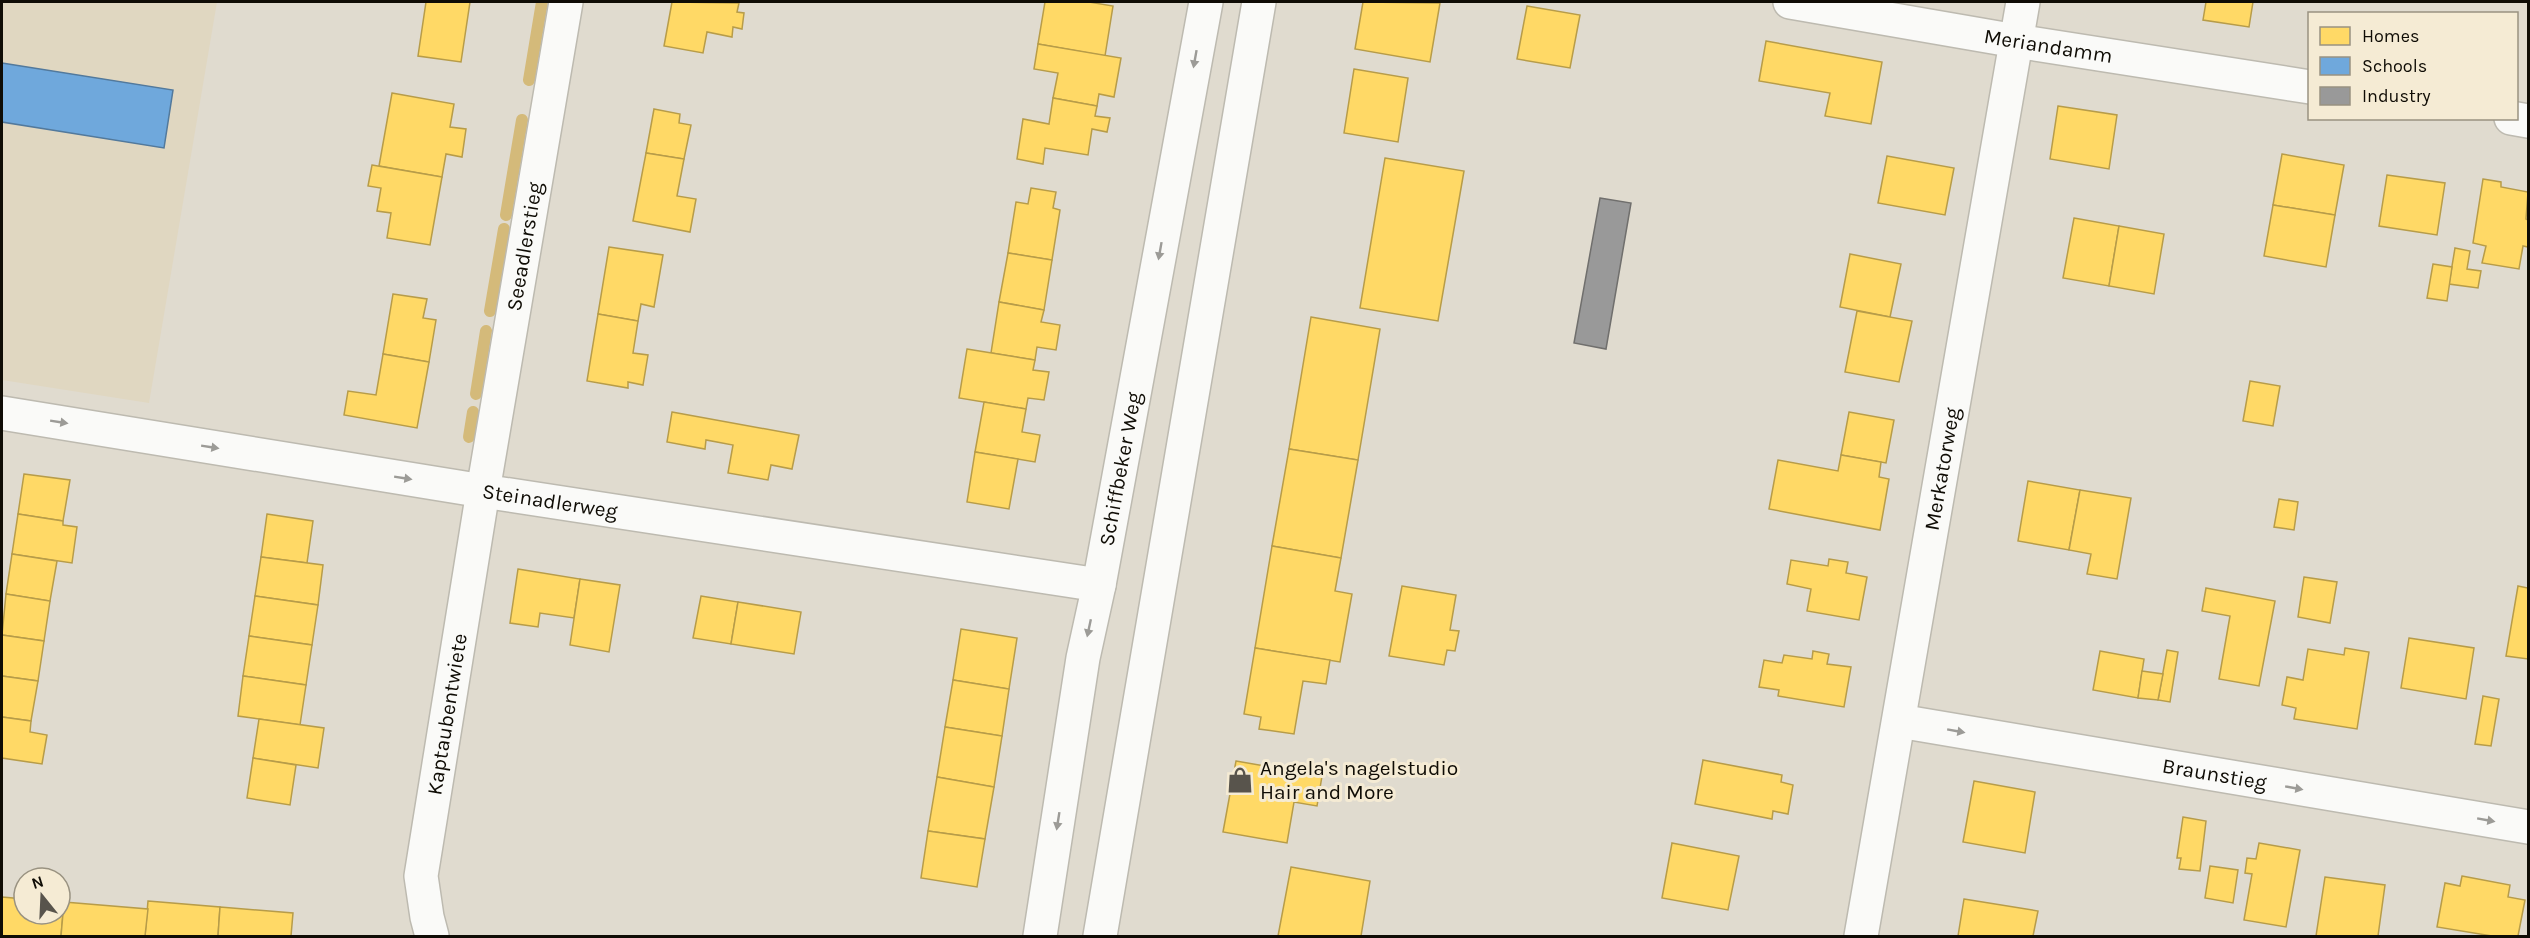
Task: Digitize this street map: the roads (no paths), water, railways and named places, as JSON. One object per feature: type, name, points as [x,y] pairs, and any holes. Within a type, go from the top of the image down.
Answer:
[{"type":"street","name":"Seeadlerstieg","points":[[483,491],[566,2]]},
{"type":"street","name":"Schiffbeker Weg","points":[[1040,936],[1083,658],[1099,585],[1206,2]]},
{"type":"street","points":[[1100,936],[1258,2]]},
{"type":"street","name":"Meriandamm","points":[[1790,2],[2308,87]]},
{"type":"street","name":"Merkatorweg","points":[[1861,936],[2023,2]]},
{"type":"street","name":"Steinadlerweg","points":[[2,413],[483,491],[1099,585]]},
{"type":"street","name":"Kaptaubentwiete","points":[[432,936],[421,876],[483,491]]},
{"type":"street","name":"Braunstieg","points":[[1899,721],[2529,827]]},
{"type":"waterway","points":[[529,80],[542,2]]},
{"type":"waterway","points":[[506,215],[522,120]]},
{"type":"waterway","points":[[490,311],[504,229]]},
{"type":"waterway","points":[[476,394],[486,331]]},
{"type":"waterway","points":[[469,437],[473,412]]},
{"type":"place","name":"Angela's nagelstudio Hair and More","points":[[1240,780]]}]
